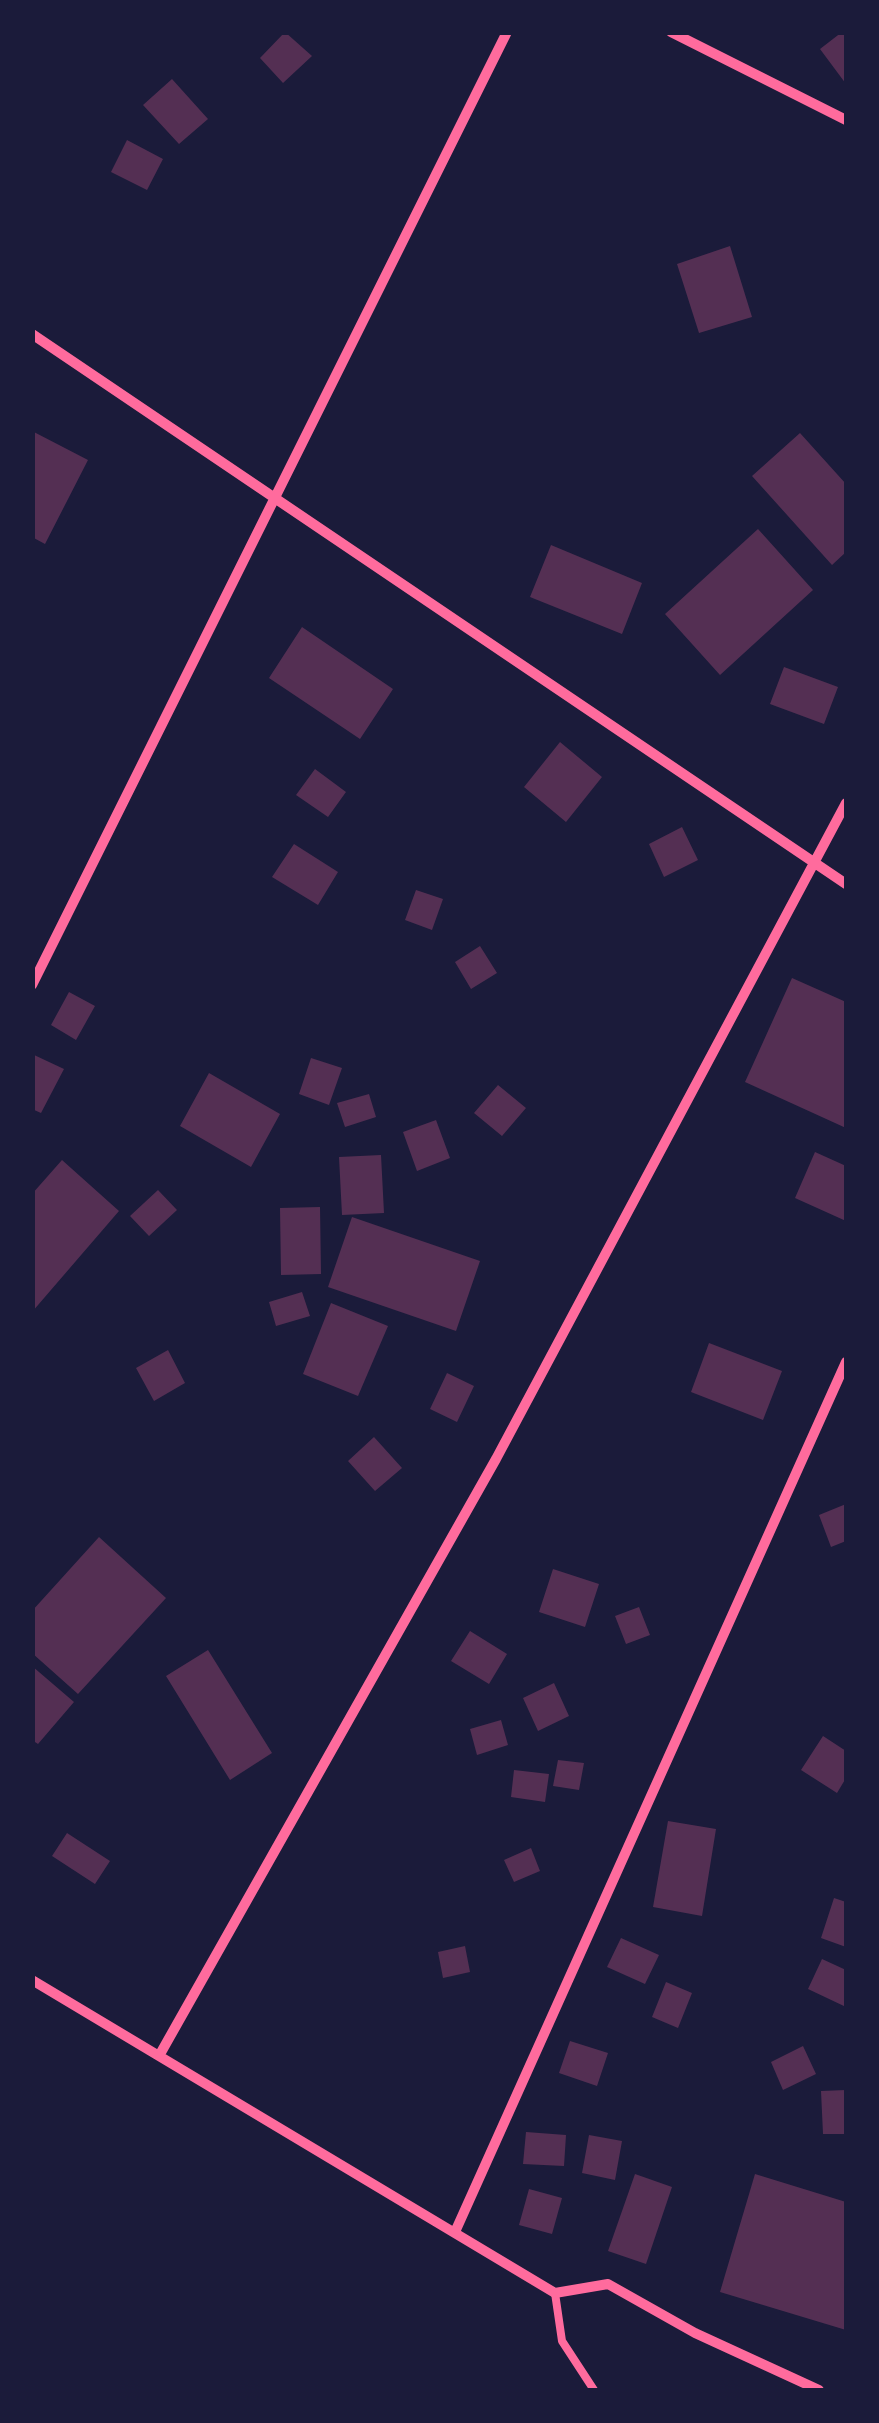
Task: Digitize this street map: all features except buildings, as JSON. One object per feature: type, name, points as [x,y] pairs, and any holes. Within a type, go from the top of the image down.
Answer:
[{"type":"street","points":[[32,984],[506,32]]},
{"type":"street","points":[[671,32],[846,120]]},
{"type":"street","points":[[32,334],[846,884]]},
{"type":"street","points":[[159,2056],[496,1459],[846,803]]},
{"type":"street","points":[[456,2232],[846,1362]]},
{"type":"street","points":[[32,1980],[555,2293],[608,2284],[695,2333],[819,2390]]},
{"type":"lane","points":[[555,2293],[562,2341],[594,2390]]}]
